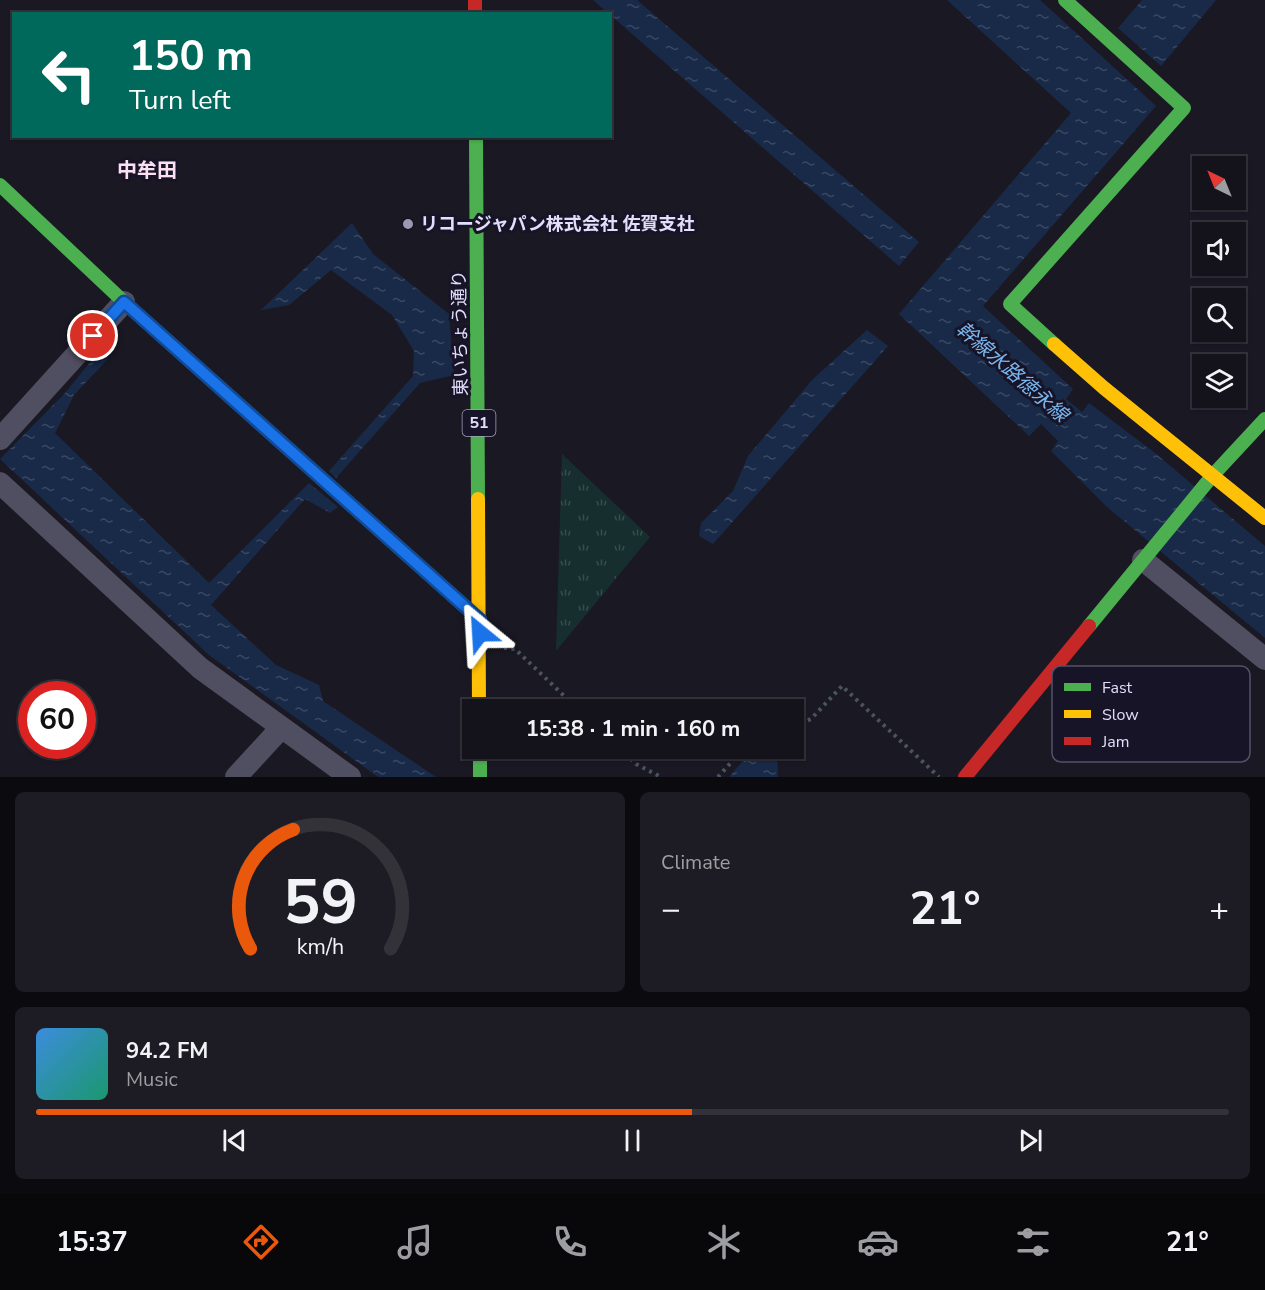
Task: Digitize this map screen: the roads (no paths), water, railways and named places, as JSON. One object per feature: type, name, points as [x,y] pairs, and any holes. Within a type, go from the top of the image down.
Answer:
[{"type":"street","points":[[1065,0],[1184,108],[1010,304],[1104,388],[1265,518]]},
{"type":"street","name":"東いちょう通り","points":[[476,138],[479,699]]},
{"type":"street","points":[[0,185],[124,302],[480,620]]},
{"type":"street","points":[[0,439],[124,302]]},
{"type":"street","points":[[1060,666],[1213,475],[1265,419]]},
{"type":"street","points":[[0,483],[200,668],[350,777]]},
{"type":"street","points":[[1143,560],[1265,659]]},
{"type":"street","points":[[965,777],[981,767],[1052,676]]},
{"type":"street","points":[[236,777],[281,728]]},
{"type":"street","points":[[480,759],[480,777]]},
{"type":"water","points":[[593,0],[637,0],[919,242],[899,266],[612,17],[612,12],[607,12]]},
{"type":"water","name":"幹線水路徳永線","points":[[947,0],[1040,0],[1156,106],[983,306],[1073,389],[1066,399],[1082,412],[1089,403],[1155,453],[1265,546],[1265,638],[1107,507],[1051,451],[1058,441],[1041,424],[1029,436],[899,314],[1071,113]]},
{"type":"water","points":[[1142,0],[1216,0],[1161,66],[1118,28]]},
{"type":"water","points":[[352,223],[373,254],[449,314],[454,375],[420,383],[336,478],[329,471],[413,376],[414,351],[392,315],[331,270],[289,305],[261,310]]},
{"type":"water","points":[[867,330],[888,346],[713,544],[699,536],[701,523],[733,491],[748,456],[812,380]]},
{"type":"water","points":[[107,341],[114,345],[107,360],[74,395],[55,433],[209,583],[309,483],[338,507],[330,513],[305,499],[211,605],[276,665],[319,685],[323,701],[436,777],[378,777],[209,655],[0,459],[66,392]]},
{"type":"water","points":[[744,759],[777,759],[778,777],[729,777]]},
{"type":"place","name":"リコージャパン株式会社 佐賀支社","points":[[408,224]]},
{"type":"district","name":"中牟田","points":[[147,170]]}]
